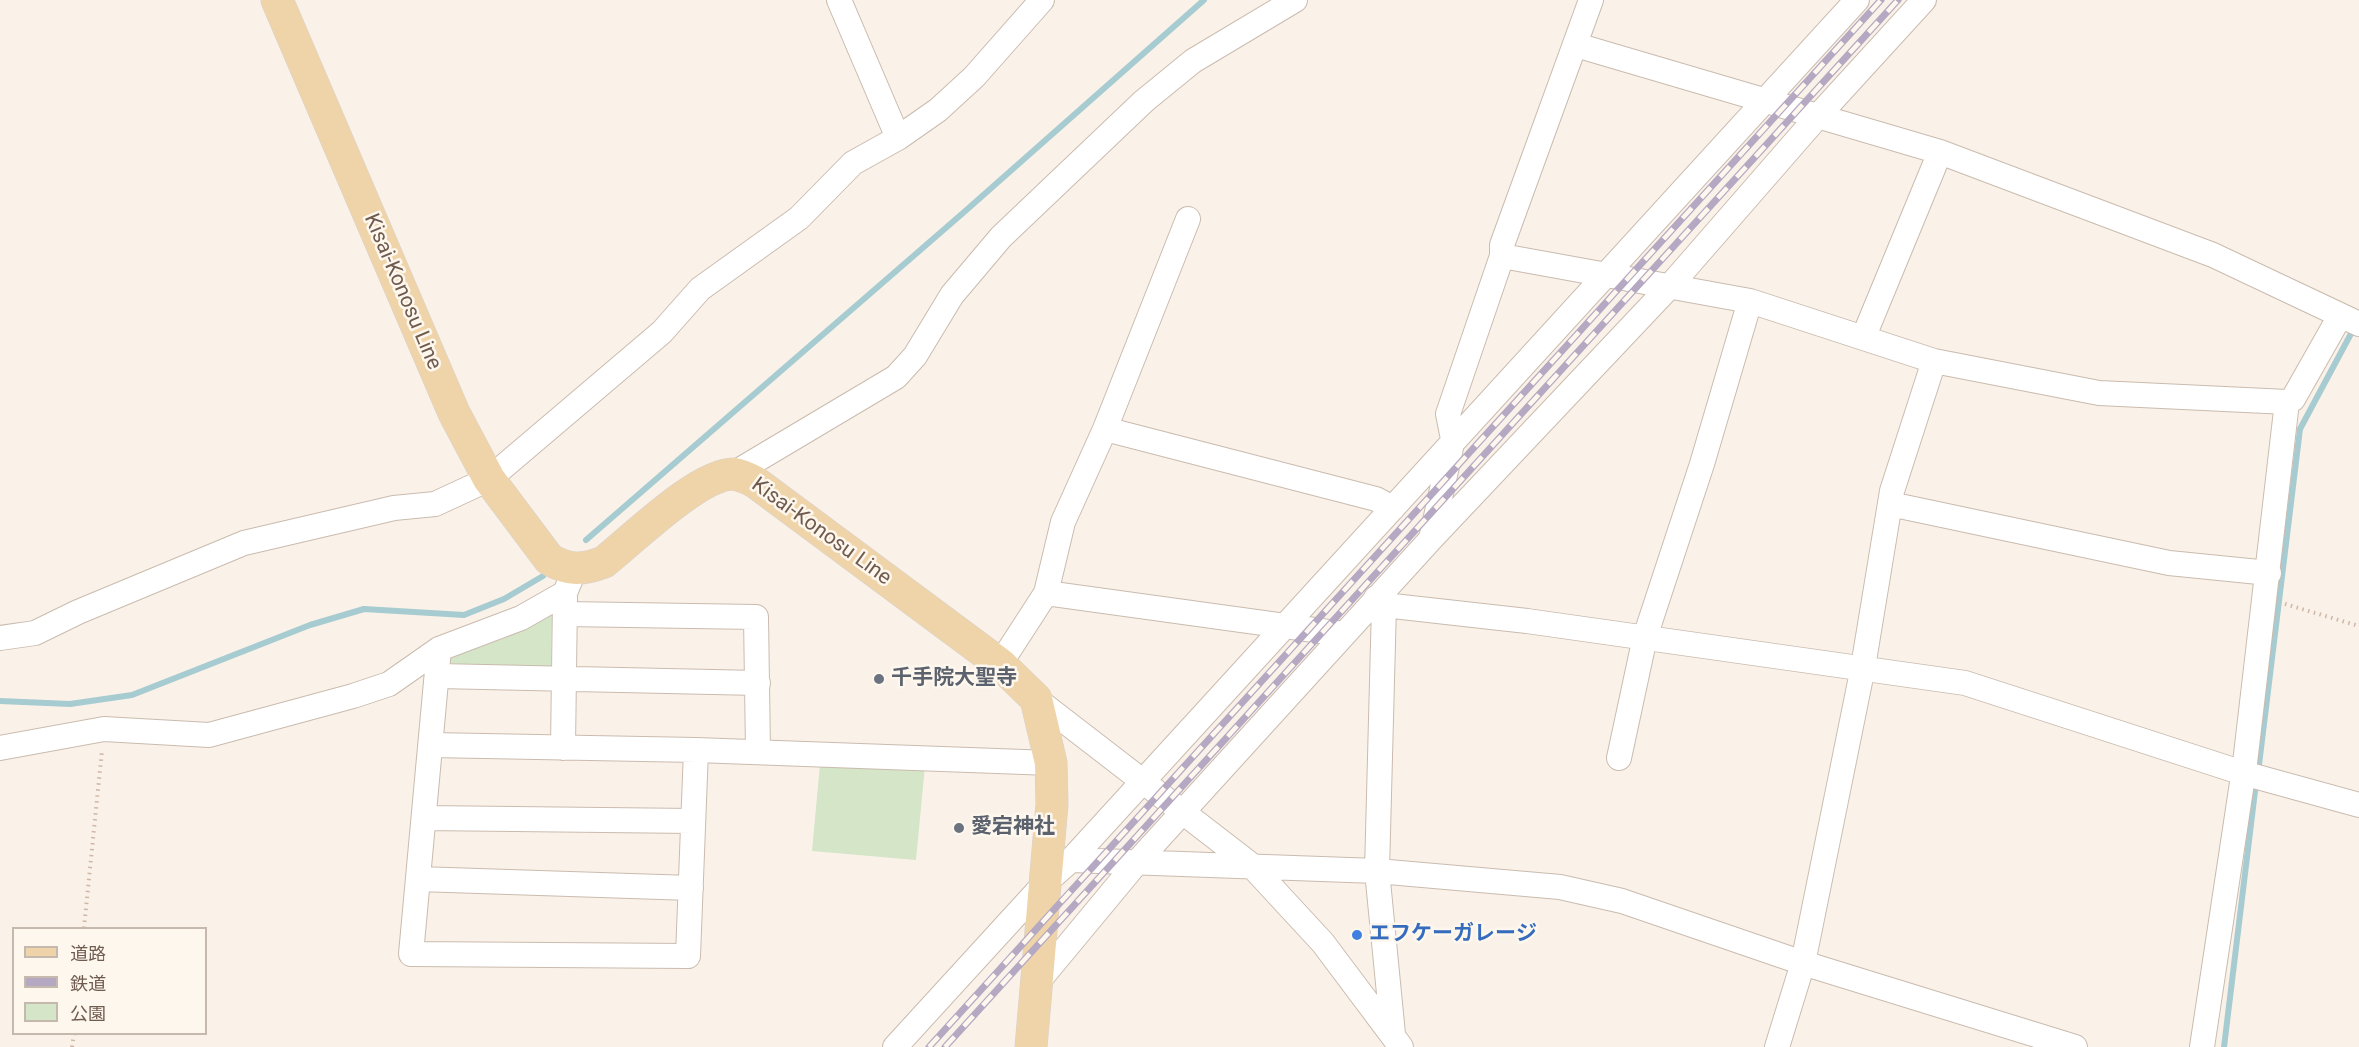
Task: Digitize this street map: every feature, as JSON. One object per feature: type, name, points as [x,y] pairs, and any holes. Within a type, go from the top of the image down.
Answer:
[{"type":"main road","name":"Kisai-Konosu Line","points":[[277,0],[454,413],[489,479],[549,559],[563,567],[568,592]]},
{"type":"main road","name":"Kisai-Konosu Line","points":[[568,592],[588,568],[604,562],[700,484],[733,474],[755,482],[1000,664],[1036,699]]},
{"type":"main road","points":[[1031,1047],[1052,804],[1051,763],[1036,699]]},
{"type":"street","points":[[839,0],[898,138]]},
{"type":"street","points":[[0,638],[35,633],[78,612],[244,543],[394,508],[435,504],[489,479],[662,332],[700,289],[799,218],[853,163],[898,138],[938,110],[974,77],[1042,0]]},
{"type":"street","points":[[733,474],[896,377],[915,356],[952,295],[1001,237],[1144,101],[1193,61],[1295,0]]},
{"type":"street","points":[[1431,538],[1453,439],[1449,414],[1502,256],[1502,245],[1591,0]]},
{"type":"street","points":[[896,1047],[1046,883],[1071,860],[1284,624],[1393,508],[1453,439],[1857,0]]},
{"type":"street","points":[[1036,984],[1138,861],[1343,634],[1380,602],[1431,538],[1670,286],[1818,116],[1924,0]]},
{"type":"street","points":[[1502,256],[1604,277],[1670,286],[1750,301],[1864,336],[1934,361],[2099,393],[2287,402],[2293,399],[2349,320],[2213,255],[1941,152],[1576,45]]},
{"type":"street","points":[[1864,336],[1941,152]]},
{"type":"street","points":[[1000,664],[1046,593],[1063,522],[1105,429],[1188,219]]},
{"type":"street","points":[[1619,758],[1645,637],[1702,464],[1750,301]]},
{"type":"street","points":[[1777,1047],[1803,963],[1863,667],[1890,504],[1934,361]]},
{"type":"street","points":[[2202,1047],[2243,773],[2269,573],[2287,402]]},
{"type":"street","points":[[1105,429],[1376,499],[1393,508]]},
{"type":"street","points":[[1890,504],[2169,563],[2269,573]]},
{"type":"street","points":[[563,748],[568,592]]},
{"type":"street","points":[[0,748],[104,729],[209,735],[248,726],[389,684],[439,649],[521,618],[568,592],[756,617],[758,751]]},
{"type":"street","points":[[1046,593],[1284,624],[1343,634]]},
{"type":"street","points":[[1380,602],[1863,667],[1965,683],[2243,773],[2359,805]]},
{"type":"street","points":[[1380,602],[1377,871],[1395,1043]]},
{"type":"street","points":[[439,649],[411,954],[688,956],[696,750]]},
{"type":"street","points":[[438,676],[758,683]]},
{"type":"street","points":[[1036,699],[1251,864],[1323,944],[1395,1043]]},
{"type":"street","points":[[431,745],[758,751],[1051,763]]},
{"type":"street","points":[[424,818],[693,821]]},
{"type":"street","points":[[1071,860],[1251,864],[1377,871],[1560,887],[1622,901],[1803,963],[2075,1047]]},
{"type":"street","points":[[418,879],[691,888]]},
{"type":"path","points":[[2266,598],[2359,626]]},
{"type":"path","points":[[84,927],[104,729]]},
{"type":"green space","points":[[552,615],[551,666],[545,671],[455,669],[449,663],[450,658],[507,637]]},
{"type":"green space","points":[[820,764],[925,766],[916,860],[812,851]]},
{"type":"waterway","points":[[586,540],[963,213],[1204,0]]},
{"type":"waterway","points":[[2258,773],[2300,429],[2354,328]]},
{"type":"waterway","points":[[0,701],[70,704],[132,695],[310,625],[364,609],[464,615],[504,599],[543,576]]},
{"type":"waterway","points":[[2224,1047],[2256,783]]},
{"type":"railway","points":[[929,1047],[1881,0]]},
{"type":"railway","points":[[945,1047],[1898,0]]},
{"type":"place","name":"千手院大聖寺","points":[[879,679]]},
{"type":"place","name":"愛宕神社","points":[[959,828]]},
{"type":"place","name":"エフケーガレージ","points":[[1357,935]]}]
